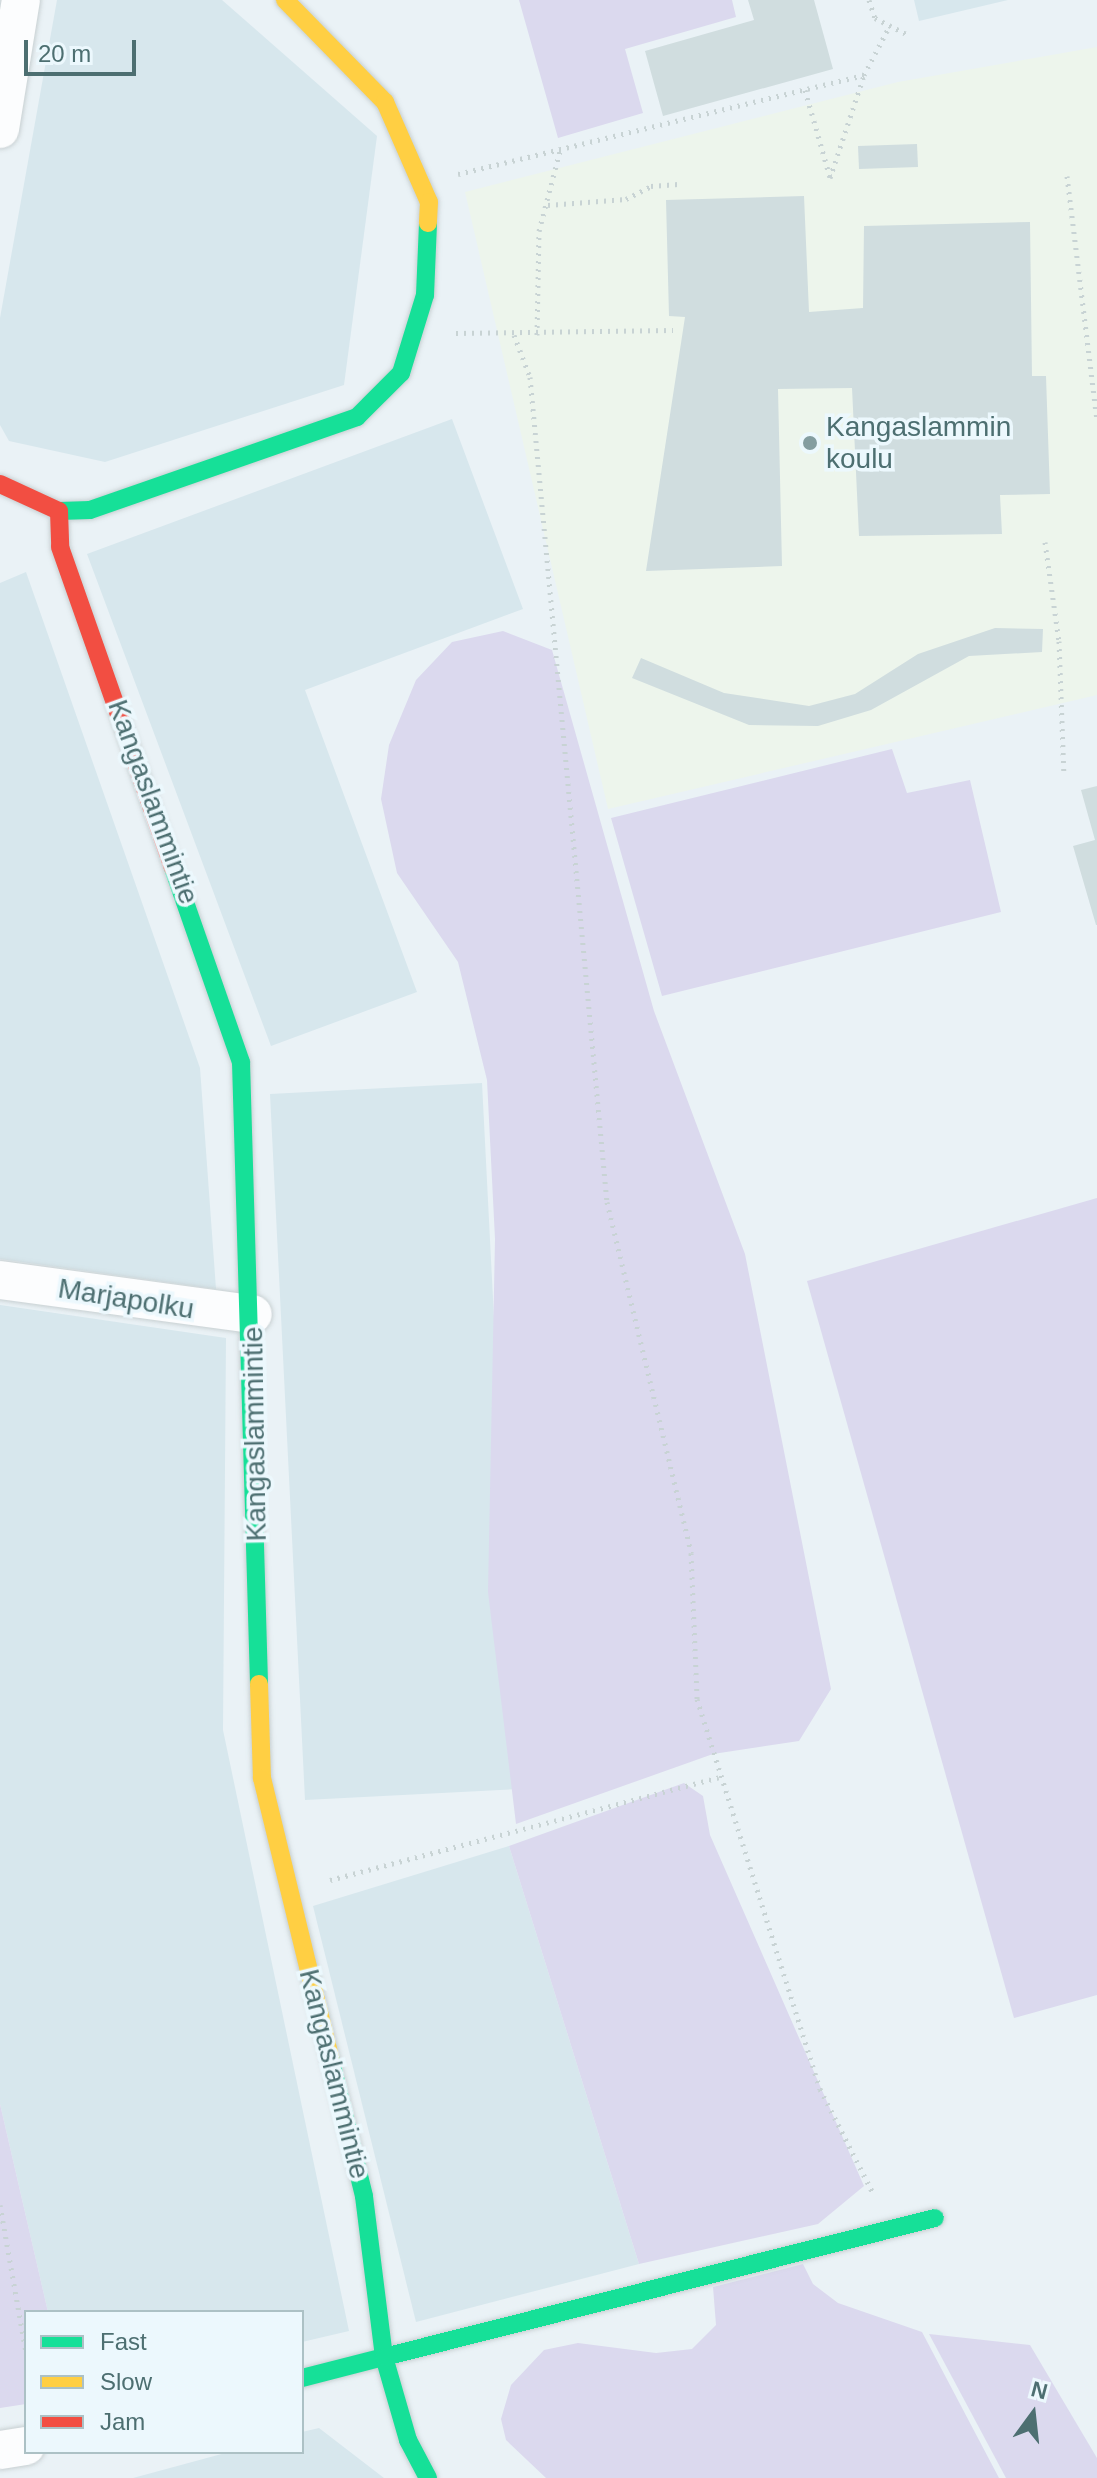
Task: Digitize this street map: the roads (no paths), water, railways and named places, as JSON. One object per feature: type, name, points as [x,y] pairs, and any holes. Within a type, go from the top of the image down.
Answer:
[{"type":"street","points":[[0,129],[21,0]]},
{"type":"street","points":[[0,484],[59,511],[90,510],[357,417],[401,373],[425,295],[429,202],[385,102],[285,0]]},
{"type":"street","name":"Kangaslammintie","points":[[59,511],[60,547],[221,986],[241,1062],[253,1314],[262,1778],[364,2196],[384,2357],[408,2440],[428,2478]]},
{"type":"street","name":"Marjapolku","points":[[0,1280],[253,1314]]},
{"type":"street","points":[[304,2377],[935,2218]]},
{"type":"street","points":[[0,2450],[24,2446]]},
{"type":"place","name":"Kangaslammin koulu","points":[[810,443]]}]
